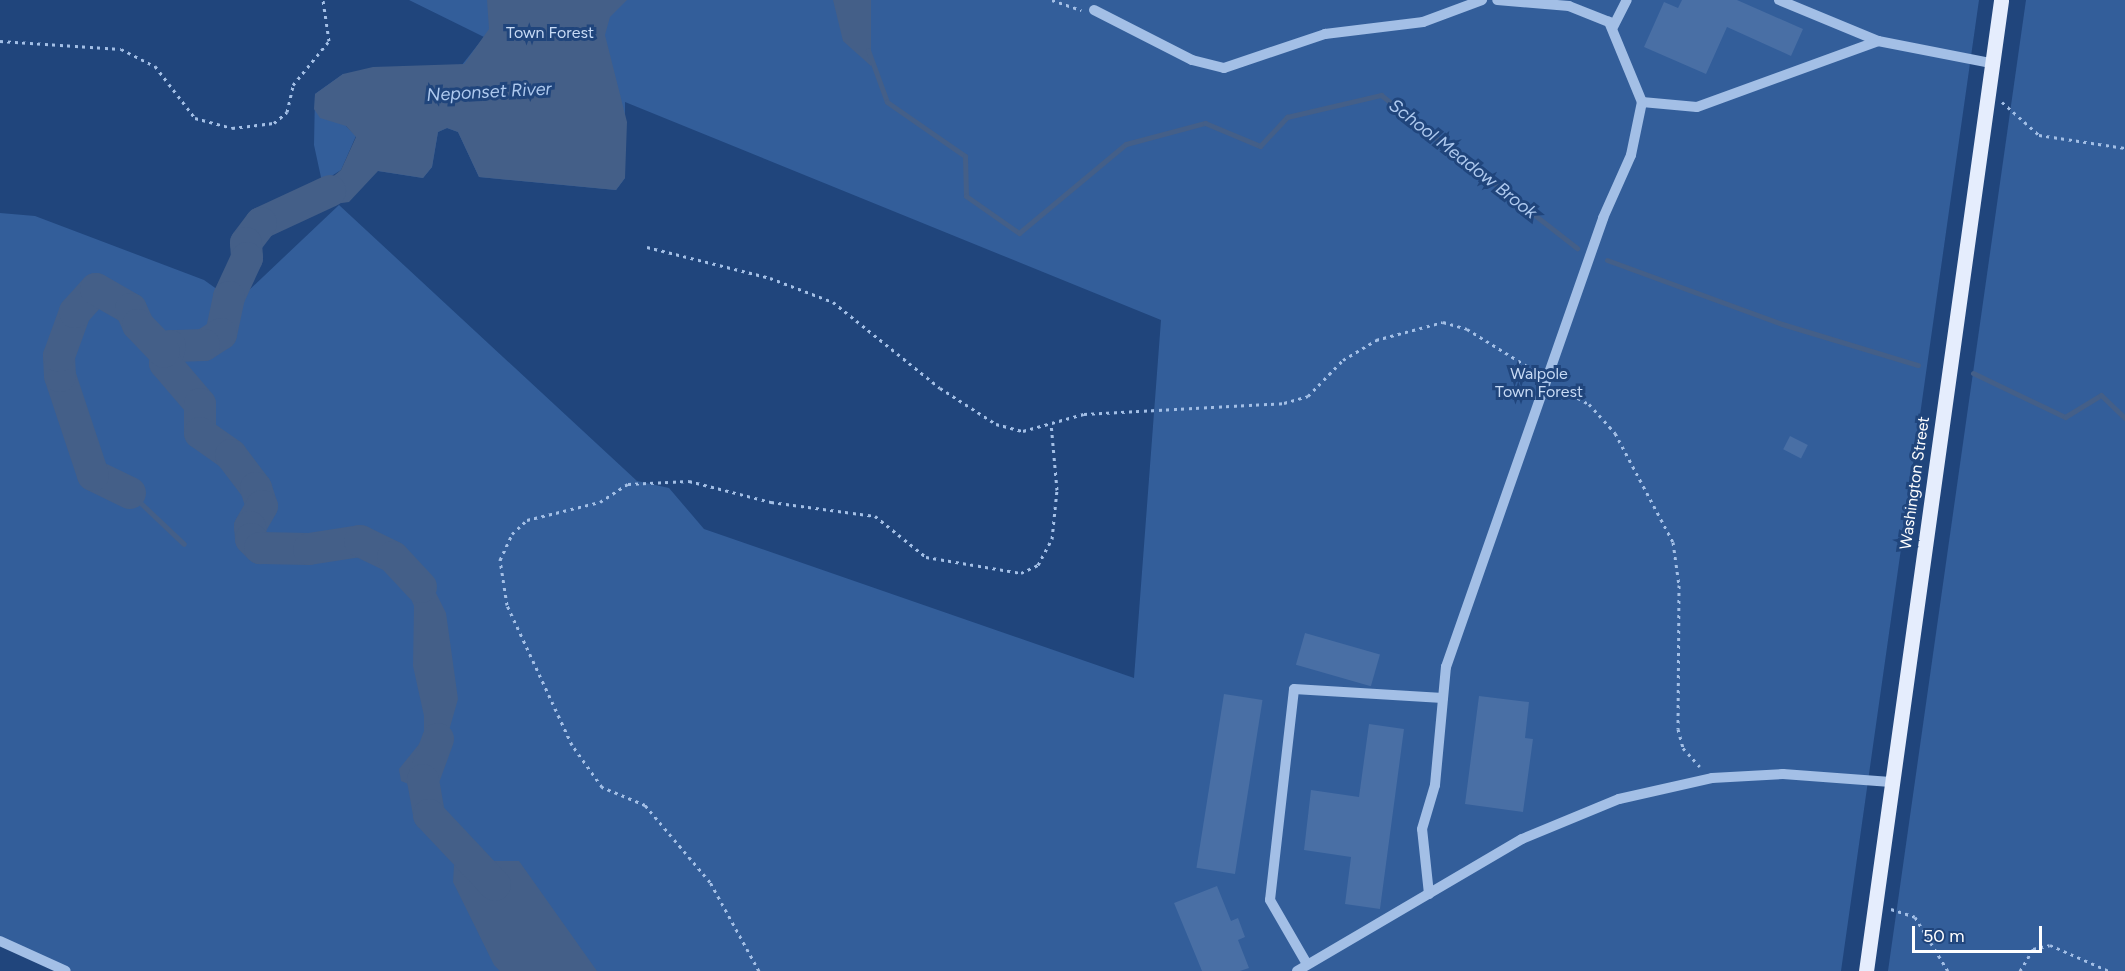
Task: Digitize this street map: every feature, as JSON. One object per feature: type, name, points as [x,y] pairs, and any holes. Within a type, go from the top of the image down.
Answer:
[{"type":"main road","name":"Washington Street","points":[[1866,971],[1990,63],[2001,0]]},
{"type":"street","points":[[1094,10],[1192,60],[1224,68],[1325,34],[1423,22],[1482,0]]},
{"type":"street","points":[[1429,894],[1421,841],[1434,785],[1446,667],[1546,381],[1635,141],[1642,102],[1613,27],[1569,6],[1497,0]]},
{"type":"street","points":[[1613,27],[1627,0]]},
{"type":"street","points":[[1779,0],[1878,41],[1990,63]]},
{"type":"street","points":[[1642,102],[1668,108],[1697,107],[1878,41]]},
{"type":"street","points":[[1307,964],[1270,900],[1294,689],[1443,698]]},
{"type":"street","points":[[1297,971],[1429,894],[1581,812],[1712,778],[1783,774],[1891,782]]},
{"type":"street","points":[[0,941],[66,971]]},
{"type":"path","points":[[0,41],[121,49],[155,66],[179,103],[209,124],[274,123],[286,112],[293,85],[329,41],[322,0]]},
{"type":"path","points":[[1052,0],[1063,7],[1094,10]]},
{"type":"path","points":[[1986,93],[2039,135],[2125,148]]},
{"type":"path","points":[[647,247],[770,278],[833,302],[940,388],[996,424],[1023,431],[1084,414],[1284,403],[1308,396],[1343,360],[1376,340],[1443,322],[1467,329],[1546,381],[1589,404],[1616,433],[1673,542],[1679,585],[1678,729],[1683,748],[1712,778]]},
{"type":"path","points":[[759,971],[710,882],[645,805],[602,788],[572,745],[507,605],[501,560],[512,534],[527,520],[600,502],[628,484],[689,481],[771,502],[875,516],[926,557],[1021,573],[1038,565],[1052,539],[1057,490],[1051,423]]},
{"type":"path","points":[[1875,905],[1915,916],[1948,971]]},
{"type":"path","points":[[2020,971],[2033,949],[2050,945],[2109,971]]},
{"type":"green space","points":[[409,0],[1979,0],[1841,971],[66,971],[0,941],[0,213],[35,216],[204,280],[228,297],[228,310],[339,205],[637,481],[669,488],[704,529],[1134,678],[1161,320],[625,102],[625,178],[616,190],[479,177],[458,132],[447,128],[438,132],[432,167],[423,178],[378,171],[484,37]]},
{"type":"green space","points":[[2026,0],[2125,0],[2125,971],[1888,971]]},
{"type":"green space","points":[[343,74],[346,126],[356,136],[341,170],[322,182],[314,145],[315,94]]},
{"type":"water","points":[[487,0],[627,0],[610,17],[605,35],[627,122],[625,178],[616,190],[479,177],[458,132],[447,128],[438,132],[432,167],[423,178],[378,171],[349,202],[292,210],[341,170],[356,137],[346,126],[320,118],[314,109],[315,94],[343,74],[373,67],[464,64],[489,29]]},
{"type":"water","points":[[833,0],[871,0],[871,66],[843,41]]},
{"type":"water","points":[[393,557],[423,567],[446,613],[458,699],[442,755],[423,780],[411,785],[401,781],[399,769],[424,738],[424,716],[413,666],[414,606]]},
{"type":"water","points":[[473,852],[488,861],[519,861],[597,971],[500,971],[494,965],[453,882],[454,865]]},
{"type":"building","points":[[1682,0],[1737,0],[1803,29],[1791,56],[1727,27],[1706,74],[1644,47],[1664,2],[1678,8]]},
{"type":"building","points":[[1790,436],[1808,445],[1801,458],[1783,449]]},
{"type":"building","points":[[1305,633],[1380,654],[1371,686],[1296,665]]},
{"type":"building","points":[[1224,694],[1263,700],[1235,874],[1196,868]]},
{"type":"building","points":[[1479,696],[1529,702],[1525,738],[1533,739],[1523,812],[1465,804]]},
{"type":"building","points":[[1369,724],[1404,729],[1380,909],[1345,904],[1351,857],[1304,850],[1311,790],[1359,797]]},
{"type":"building","points":[[1217,886],[1231,921],[1238,918],[1245,937],[1238,940],[1249,968],[1240,971],[1202,971],[1174,903]]},
{"type":"waterway","name":"School Meadow Brook","points":[[868,50],[887,102],[965,156],[966,196],[1019,233],[1126,144],[1205,123],[1260,146],[1287,117],[1381,95],[1577,248]]},
{"type":"waterway","name":"Neponset River","points":[[330,191],[261,223],[246,243],[247,258],[229,297],[221,334],[204,345],[170,346],[165,363],[200,404],[200,433],[231,455],[256,488],[262,506],[250,527],[251,539],[260,548],[309,549],[360,541],[393,557],[421,587]]},
{"type":"waterway","name":"School Meadow Brook","points":[[1607,260],[1782,324],[1918,365]]},
{"type":"waterway","points":[[130,493],[93,475],[60,376],[59,356],[75,312],[96,289],[131,309],[138,325],[164,352]]},
{"type":"waterway","name":"School Meadow Brook","points":[[1973,373],[2065,417],[2101,395],[2125,418]]},
{"type":"waterway","points":[[130,493],[184,544]]},
{"type":"waterway","name":"Neponset River","points":[[438,739],[423,780],[429,815],[495,885]]},
{"type":"park label","name":"Town Forest","points":[[550,33]]},
{"type":"park label","name":"Walpole Town Forest","points":[[1539,383]]}]
